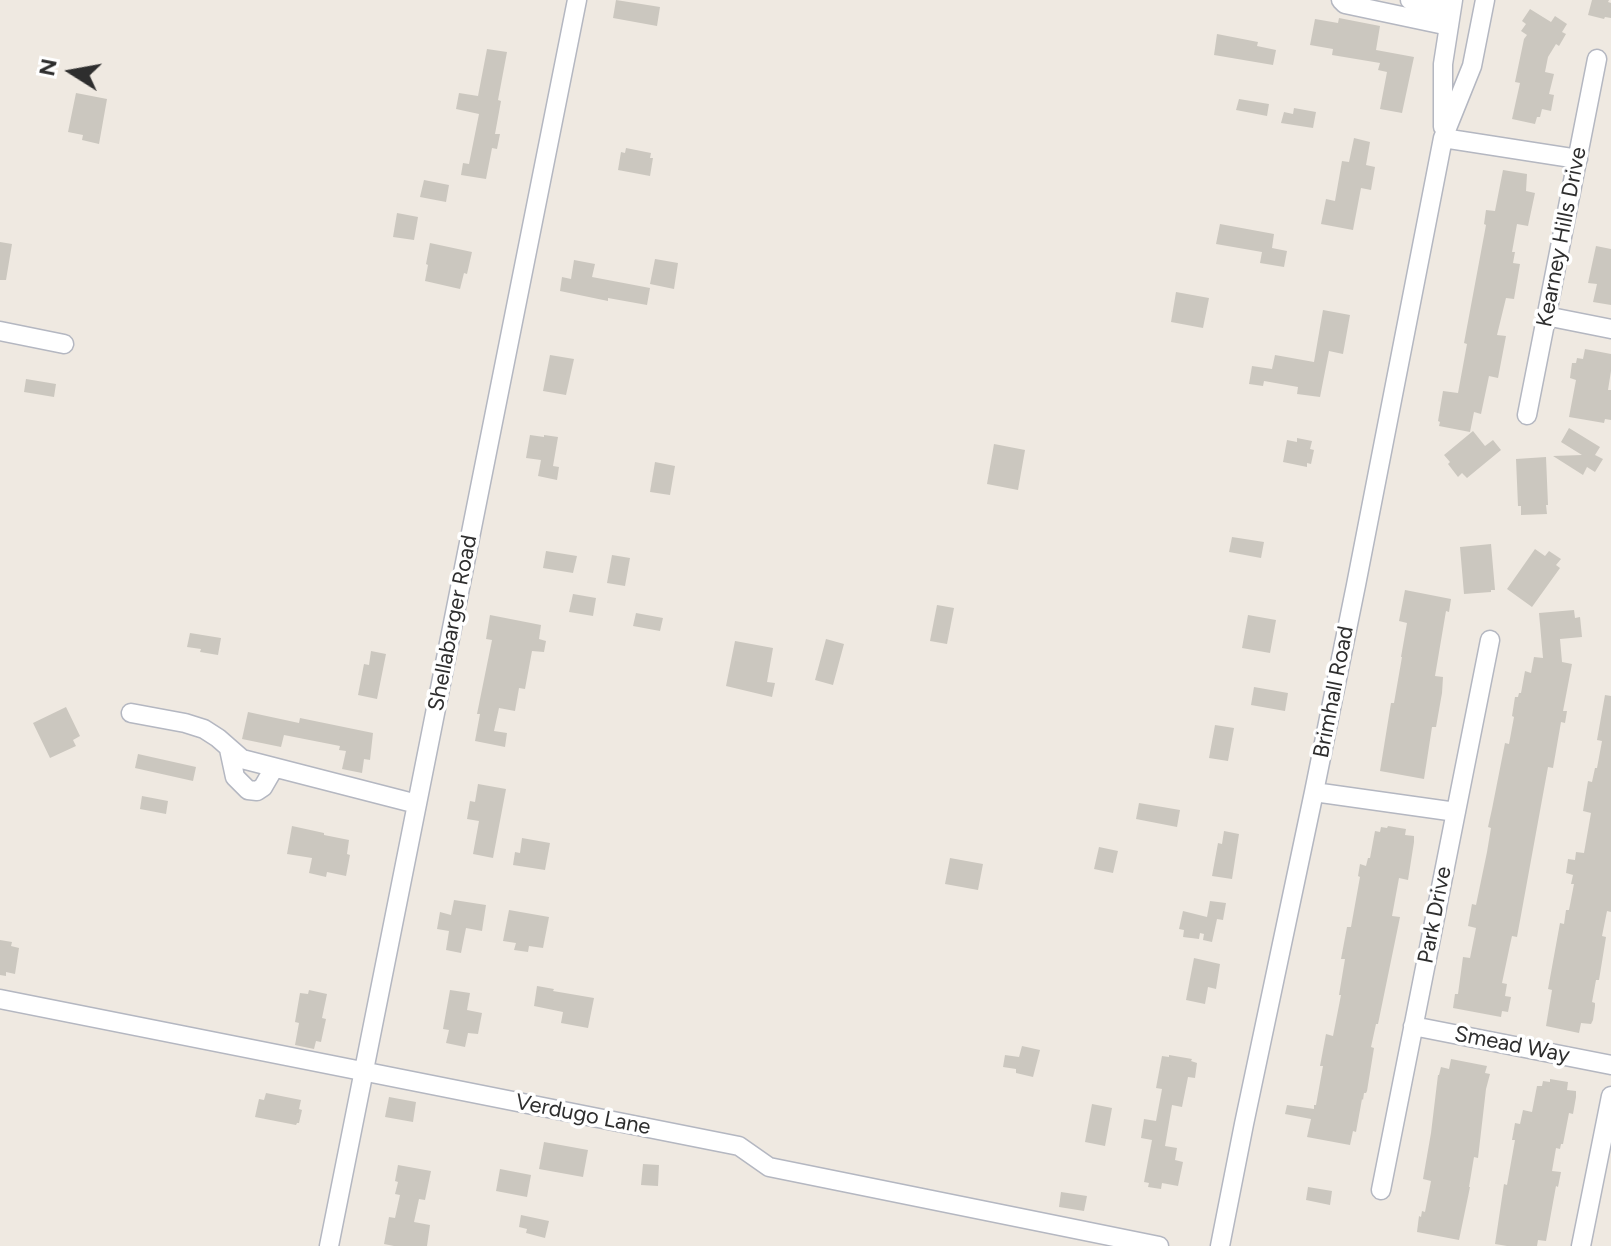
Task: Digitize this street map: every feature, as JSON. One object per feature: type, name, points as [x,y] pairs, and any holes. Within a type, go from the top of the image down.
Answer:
[{"type":"street","name":"Shellabarger Road","points":[[329,1246],[577,0]]},
{"type":"street","points":[[1341,0],[1345,4],[1451,11]]},
{"type":"street","points":[[1410,0],[1451,11]]},
{"type":"street","name":"Brimhall Road","points":[[1443,138],[1472,66],[1485,0]]},
{"type":"street","name":"Brimhall Road","points":[[1220,1246],[1401,362],[1443,138],[1443,64],[1451,11]]},
{"type":"street","name":"Kearney Hills Drive","points":[[1527,415],[1597,59]]},
{"type":"street","points":[[1443,138],[1578,159]]},
{"type":"street","points":[[1546,316],[1611,329]]},
{"type":"street","points":[[0,331],[64,344]]},
{"type":"street","name":"Park Drive","points":[[1381,1190],[1490,640]]},
{"type":"street","points":[[131,713],[204,729],[242,759],[417,804]]},
{"type":"street","points":[[229,749],[235,777],[248,790],[257,791],[263,787],[274,768]]},
{"type":"street","points":[[1314,792],[1456,812]]},
{"type":"street","name":"Verdugo Lane","points":[[0,999],[739,1146],[769,1167],[1159,1246]]},
{"type":"street","name":"Smead Way","points":[[1413,1026],[1611,1065]]},
{"type":"street","points":[[1581,1246],[1611,1096]]},
{"type":"building","points":[[616,0],[660,7],[657,26],[613,18]]},
{"type":"building","points":[[1592,0],[1609,0],[1611,18],[1588,15]]},
{"type":"building","points":[[1530,9],[1551,22],[1555,16],[1567,24],[1562,32],[1566,34],[1548,57],[1545,72],[1554,74],[1549,94],[1554,95],[1551,111],[1542,109],[1535,124],[1512,119],[1520,83],[1515,82],[1527,35],[1521,31],[1526,24],[1522,21]]},
{"type":"building","points":[[1339,18],[1380,26],[1376,50],[1414,57],[1402,113],[1380,109],[1387,72],[1378,70],[1380,63],[1332,55],[1333,49],[1310,45],[1315,19],[1338,23]]},
{"type":"building","points":[[1217,34],[1258,42],[1257,46],[1276,50],[1273,65],[1214,55]]},
{"type":"building","points":[[487,49],[507,52],[495,134],[500,134],[497,149],[492,148],[486,179],[461,175],[463,163],[469,164],[479,114],[456,109],[459,93],[478,96]]},
{"type":"building","points":[[76,93],[107,99],[99,144],[82,140],[83,135],[68,132]]},
{"type":"building","points":[[1239,99],[1269,104],[1267,116],[1236,110]]},
{"type":"building","points":[[1294,108],[1316,112],[1313,128],[1281,123],[1284,112],[1293,114]]},
{"type":"building","points":[[1354,138],[1370,142],[1366,165],[1375,167],[1371,190],[1361,188],[1353,230],[1321,224],[1326,199],[1335,201],[1342,161],[1349,162]]},
{"type":"building","points":[[626,148],[651,153],[650,176],[618,170],[621,152],[625,153]]},
{"type":"building","points":[[1503,170],[1527,174],[1526,191],[1535,193],[1528,226],[1517,224],[1512,252],[1515,252],[1513,263],[1520,264],[1514,299],[1506,298],[1497,335],[1506,336],[1498,378],[1489,376],[1481,414],[1474,412],[1470,432],[1439,426],[1438,421],[1443,391],[1458,393],[1486,210],[1495,211]]},
{"type":"building","points":[[424,180],[449,185],[446,202],[420,197]]},
{"type":"building","points":[[397,213],[418,217],[414,240],[393,237]]},
{"type":"building","points":[[1220,224],[1274,234],[1272,248],[1287,251],[1284,267],[1260,263],[1262,252],[1216,244]]},
{"type":"building","points":[[0,242],[12,244],[6,280],[0,280]]},
{"type":"building","points":[[430,243],[472,252],[460,289],[425,281]]},
{"type":"building","points":[[1596,246],[1611,249],[1611,305],[1593,302],[1597,284],[1588,283]]},
{"type":"building","points":[[655,259],[678,263],[674,289],[650,284]]},
{"type":"building","points":[[574,260],[595,264],[592,277],[650,288],[647,305],[560,291],[562,277],[571,279]]},
{"type":"building","points":[[1176,292],[1209,298],[1203,328],[1171,322]]},
{"type":"building","points":[[1323,310],[1350,315],[1343,354],[1329,351],[1320,397],[1297,394],[1298,387],[1264,381],[1263,386],[1249,384],[1252,366],[1272,369],[1275,355],[1314,362]]},
{"type":"building","points":[[1585,349],[1611,354],[1608,390],[1611,390],[1611,420],[1605,419],[1604,423],[1569,417],[1576,380],[1570,378],[1572,363],[1576,363],[1577,358],[1583,359]]},
{"type":"building","points":[[550,355],[574,359],[566,395],[543,391]]},
{"type":"building","points":[[26,379],[56,384],[54,397],[24,392]]},
{"type":"building","points":[[1569,428],[1600,447],[1595,455],[1603,459],[1595,472],[1587,467],[1583,475],[1553,456],[1582,455],[1561,442]]},
{"type":"building","points":[[1473,431],[1485,446],[1493,440],[1501,450],[1467,478],[1462,473],[1458,477],[1444,455]]},
{"type":"building","points":[[530,435],[558,437],[553,466],[559,467],[557,480],[538,476],[541,460],[526,458]]},
{"type":"building","points":[[1297,438],[1312,441],[1310,449],[1314,450],[1311,464],[1307,463],[1307,467],[1283,462],[1287,440],[1297,442]]},
{"type":"building","points":[[994,444],[1025,450],[1018,490],[987,484]]},
{"type":"building","points":[[1546,457],[1547,514],[1521,515],[1516,459]]},
{"type":"building","points":[[655,462],[675,466],[670,495],[650,492]]},
{"type":"building","points":[[1232,537],[1264,542],[1261,558],[1229,552]]},
{"type":"building","points":[[1491,544],[1495,590],[1464,594],[1460,547]]},
{"type":"building","points":[[1535,549],[1545,556],[1549,551],[1561,559],[1556,565],[1560,568],[1532,607],[1507,589]]},
{"type":"building","points":[[546,551],[577,556],[573,573],[543,568]]},
{"type":"building","points":[[612,555],[630,558],[625,586],[607,583]]},
{"type":"building","points":[[1405,590],[1451,599],[1449,612],[1446,611],[1435,676],[1443,677],[1442,693],[1436,727],[1432,727],[1424,779],[1380,771],[1407,623],[1399,621]]},
{"type":"building","points":[[573,594],[596,598],[593,616],[569,612]]},
{"type":"building","points":[[937,605],[954,608],[947,644],[930,641]]},
{"type":"building","points":[[1574,610],[1575,618],[1580,617],[1582,637],[1560,639],[1562,662],[1572,664],[1563,711],[1567,711],[1565,723],[1561,722],[1553,768],[1548,767],[1517,937],[1512,936],[1502,983],[1507,984],[1505,996],[1511,997],[1508,1012],[1502,1011],[1501,1017],[1453,1008],[1463,957],[1470,958],[1476,928],[1468,926],[1472,904],[1476,905],[1487,852],[1491,828],[1488,827],[1505,743],[1509,744],[1515,697],[1521,693],[1525,671],[1531,673],[1534,657],[1543,658],[1539,613]]},
{"type":"building","points":[[636,613],[663,618],[660,631],[633,626]]},
{"type":"building","points":[[490,615],[541,625],[539,639],[546,641],[544,652],[532,651],[525,689],[519,688],[515,711],[499,708],[494,731],[507,733],[505,747],[475,741],[480,714],[477,714],[492,640],[486,639]]},
{"type":"building","points":[[1248,615],[1276,620],[1270,653],[1242,648]]},
{"type":"building","points":[[190,633],[221,638],[218,655],[187,647]]},
{"type":"building","points":[[826,639],[844,644],[833,685],[815,680]]},
{"type":"building","points":[[735,641],[773,648],[767,682],[775,683],[772,697],[726,686]]},
{"type":"building","points":[[371,651],[386,654],[377,699],[358,695],[364,664],[369,665]]},
{"type":"building","points":[[1254,687],[1288,693],[1285,711],[1251,705]]},
{"type":"building","points":[[1605,695],[1611,696],[1611,912],[1607,911],[1602,936],[1606,937],[1592,1002],[1595,1003],[1593,1020],[1591,1024],[1581,1023],[1579,1033],[1546,1026],[1552,990],[1548,989],[1560,923],[1564,924],[1574,884],[1571,884],[1573,875],[1566,873],[1568,859],[1575,860],[1576,852],[1584,853],[1591,813],[1583,811],[1588,781],[1592,782],[1597,768],[1602,741],[1597,740]]},
{"type":"building","points":[[66,707],[80,736],[73,740],[76,746],[50,758],[33,723]]},
{"type":"building","points":[[248,712],[299,723],[300,718],[373,733],[370,760],[364,759],[362,773],[342,769],[346,751],[339,750],[340,746],[284,735],[281,747],[242,739]]},
{"type":"building","points":[[1215,725],[1234,728],[1228,761],[1209,758]]},
{"type":"building","points":[[138,754],[196,767],[193,781],[135,768]]},
{"type":"building","points":[[478,784],[506,789],[493,858],[473,854],[479,821],[467,819],[470,801],[475,802]]},
{"type":"building","points":[[142,796],[168,801],[166,814],[140,809]]},
{"type":"building","points":[[1139,803],[1180,810],[1177,827],[1136,819]]},
{"type":"building","points":[[292,826],[349,840],[346,876],[327,872],[326,877],[309,873],[312,858],[287,854]]},
{"type":"building","points":[[1381,827],[1406,829],[1405,835],[1414,836],[1414,842],[1408,880],[1399,878],[1392,916],[1400,917],[1371,1047],[1374,1048],[1367,1091],[1350,1145],[1307,1137],[1311,1119],[1285,1114],[1287,1105],[1314,1109],[1316,1105],[1326,1034],[1333,1036],[1341,995],[1345,959],[1341,959],[1347,927],[1351,927],[1360,864],[1366,866],[1370,858],[1375,831],[1380,832]]},
{"type":"building","points":[[1224,831],[1239,834],[1232,879],[1212,876],[1218,843],[1222,844]]},
{"type":"building","points":[[522,838],[550,843],[545,870],[513,865],[515,852],[520,853]]},
{"type":"building","points":[[1099,847],[1118,851],[1113,873],[1094,869]]},
{"type":"building","points":[[950,858],[983,864],[978,890],[945,884]]},
{"type":"building","points":[[454,900],[486,905],[482,931],[466,928],[461,953],[446,950],[449,931],[437,929],[440,912],[451,915]]},
{"type":"building","points":[[1210,901],[1226,903],[1223,920],[1217,919],[1212,942],[1203,940],[1204,934],[1200,933],[1199,939],[1183,937],[1184,930],[1179,929],[1183,911],[1207,917]]},
{"type":"building","points":[[509,910],[549,917],[543,948],[529,946],[528,952],[514,950],[516,943],[503,941]]},
{"type":"building","points":[[0,940],[12,942],[11,946],[19,948],[15,974],[6,972],[6,976],[0,975]]},
{"type":"building","points":[[1194,958],[1220,964],[1216,989],[1208,987],[1205,1004],[1186,1000]]},
{"type":"building","points":[[537,986],[594,998],[588,1028],[561,1023],[563,1012],[534,1006]]},
{"type":"building","points":[[309,990],[327,994],[321,1042],[316,1041],[314,1049],[295,1045],[300,993],[308,994]]},
{"type":"building","points":[[450,990],[470,993],[467,1010],[482,1013],[478,1034],[468,1033],[465,1047],[446,1043],[449,1030],[443,1029]]},
{"type":"building","points":[[1022,1046],[1040,1050],[1033,1077],[1003,1067],[1005,1055],[1019,1057]]},
{"type":"building","points":[[1162,1056],[1192,1059],[1197,1063],[1195,1078],[1188,1077],[1182,1107],[1172,1105],[1165,1146],[1177,1148],[1175,1160],[1183,1162],[1178,1186],[1162,1183],[1161,1189],[1148,1187],[1149,1183],[1144,1182],[1152,1140],[1141,1138],[1144,1119],[1156,1121],[1162,1089],[1156,1088]]},
{"type":"building","points":[[1451,1059],[1487,1066],[1485,1073],[1490,1074],[1478,1158],[1474,1157],[1459,1240],[1417,1232],[1419,1216],[1422,1211],[1425,1212],[1431,1181],[1423,1179],[1438,1075],[1441,1067],[1449,1069]]},
{"type":"building","points":[[1550,1079],[1568,1082],[1567,1090],[1576,1091],[1576,1097],[1573,1114],[1569,1113],[1563,1144],[1560,1149],[1556,1148],[1552,1171],[1561,1172],[1546,1241],[1538,1240],[1537,1246],[1495,1244],[1504,1184],[1507,1185],[1515,1140],[1512,1140],[1515,1123],[1520,1124],[1523,1110],[1532,1112],[1537,1086],[1542,1086],[1543,1081],[1550,1082]]},
{"type":"building","points":[[266,1093],[301,1100],[299,1123],[255,1117],[259,1099],[264,1100]]},
{"type":"building","points":[[389,1097],[416,1102],[413,1122],[385,1117]]},
{"type":"building","points":[[1092,1104],[1112,1108],[1105,1146],[1085,1142]]},
{"type":"building","points":[[544,1142],[588,1150],[583,1177],[539,1169]]},
{"type":"building","points":[[643,1164],[659,1165],[658,1186],[641,1185]]},
{"type":"building","points":[[398,1165],[431,1171],[425,1200],[419,1199],[414,1222],[430,1225],[427,1246],[384,1244],[389,1217],[395,1218],[400,1195],[395,1194]]},
{"type":"building","points":[[500,1169],[531,1175],[527,1197],[496,1191]]},
{"type":"building","points":[[1308,1187],[1332,1191],[1330,1205],[1306,1200]]},
{"type":"building","points":[[1061,1192],[1087,1196],[1084,1211],[1059,1207]]},
{"type":"building","points":[[521,1215],[549,1221],[545,1238],[526,1233],[527,1229],[519,1227]]}]
